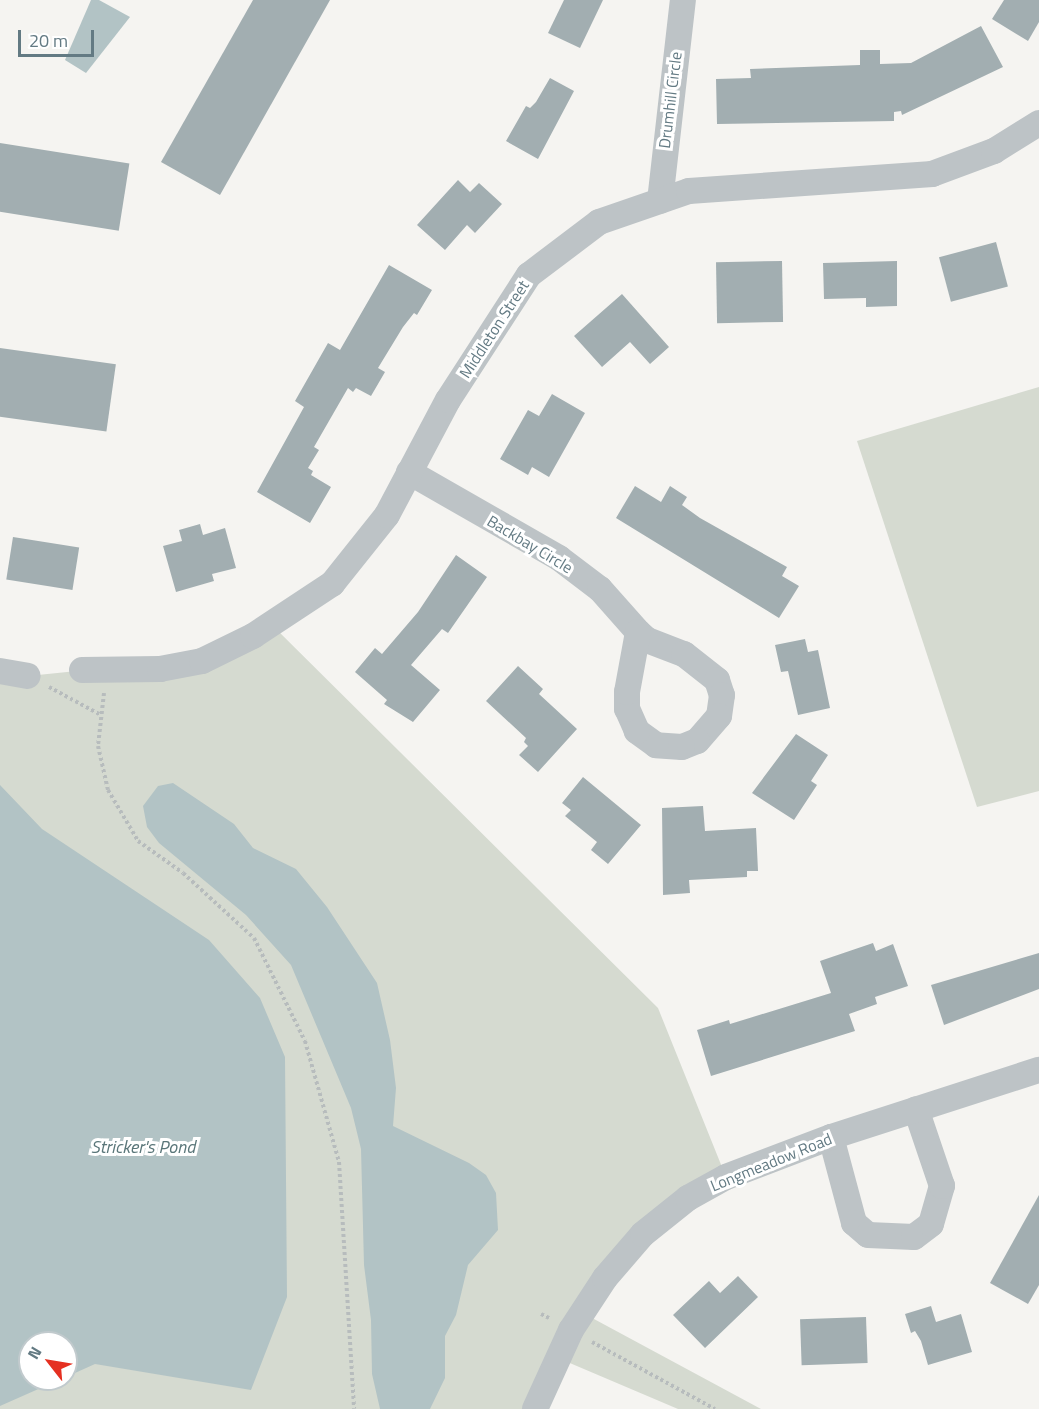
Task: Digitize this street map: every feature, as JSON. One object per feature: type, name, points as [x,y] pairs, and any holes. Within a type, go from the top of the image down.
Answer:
[{"type":"street","name":"Drumhill Circle","points":[[660,201],[683,0]]},
{"type":"street","name":"Middleton Street","points":[[94,669],[159,669],[202,661],[253,636],[332,584],[387,515],[448,400],[529,275],[599,222],[689,191],[932,174],[994,151],[1039,123]]},
{"type":"street","name":"Backbay Circle","points":[[409,472],[559,558],[600,589],[647,640],[684,654],[717,680],[722,695],[719,716],[697,741],[682,747],[656,745],[637,731],[627,710],[627,692],[638,632]]},
{"type":"street","points":[[0,671],[28,676]]},
{"type":"street","name":"Longmeadow Road","points":[[535,1409],[571,1330],[605,1278],[643,1234],[688,1198],[726,1177],[831,1137],[1039,1070]]},
{"type":"street","points":[[831,1137],[854,1223],[868,1235],[914,1237],[930,1224],[942,1186],[916,1109]]},
{"type":"path","points":[[94,669],[102,715],[98,746],[108,790],[138,841],[183,873],[254,938],[305,1041],[339,1162],[354,1409]]},
{"type":"path","points":[[28,676],[102,715]]},
{"type":"path","points":[[541,1314],[715,1409]]},
{"type":"shaded area","points":[[1039,387],[1039,791],[977,807],[857,441]]},
{"type":"shaded area","points":[[271,624],[658,1008],[726,1177],[688,1198],[581,1312],[761,1409],[678,1409],[558,1358],[535,1409],[0,1409],[0,671],[28,676],[106,668],[160,669]]},
{"type":"water","points":[[91,0],[99,0],[130,17],[86,73],[65,60]]},
{"type":"water","points":[[173,783],[234,824],[253,848],[296,869],[327,907],[377,983],[390,1040],[396,1088],[393,1126],[469,1163],[486,1175],[496,1193],[498,1230],[468,1265],[456,1315],[445,1336],[445,1378],[430,1409],[380,1409],[372,1374],[371,1320],[364,1265],[361,1149],[351,1108],[291,965],[246,915],[159,843],[147,827],[143,806],[158,786]]},
{"type":"water","name":"Stricker's Pond","points":[[0,785],[42,829],[209,940],[260,998],[285,1057],[287,1297],[251,1390],[95,1364],[78,1372],[78,1331],[18,1331],[18,1391],[34,1391],[0,1406]]},
{"type":"building","points":[[253,0],[330,0],[220,195],[161,162]]},
{"type":"building","points":[[564,0],[603,0],[580,48],[548,33]]},
{"type":"building","points":[[1004,0],[1039,0],[1039,22],[1028,41],[992,19]]},
{"type":"building","points":[[981,26],[1003,67],[902,115],[901,111],[894,112],[894,121],[717,124],[716,79],[751,78],[750,69],[860,65],[860,50],[880,50],[880,64],[911,63]]},
{"type":"building","points":[[550,78],[574,91],[538,159],[506,141],[526,106],[530,108],[536,102]]},
{"type":"building","points":[[0,143],[129,163],[119,231],[0,212]]},
{"type":"building","points":[[458,180],[470,192],[479,183],[502,204],[475,233],[467,225],[445,250],[417,225]]},
{"type":"building","points":[[996,242],[1008,286],[951,302],[939,257]]},
{"type":"building","points":[[782,261],[783,322],[717,323],[716,262]]},
{"type":"building","points":[[897,261],[897,306],[866,307],[866,298],[824,299],[823,263]]},
{"type":"building","points":[[389,265],[432,290],[417,315],[414,313],[403,327],[378,368],[385,372],[371,396],[356,388],[353,392],[348,388],[314,447],[319,450],[308,468],[313,471],[311,475],[331,487],[310,523],[257,492],[304,407],[295,401],[328,343],[340,350]]},
{"type":"building","points":[[622,294],[669,347],[650,364],[630,342],[602,367],[574,336]]},
{"type":"building","points":[[0,348],[116,364],[106,432],[0,417]]},
{"type":"building","points":[[552,394],[585,413],[549,477],[532,467],[528,475],[500,459],[528,410],[539,416]]},
{"type":"building","points":[[635,486],[661,502],[670,486],[687,497],[682,505],[700,518],[787,567],[782,576],[799,586],[779,618],[616,518]]},
{"type":"building","points":[[200,524],[203,535],[225,528],[236,568],[212,574],[214,581],[176,592],[163,546],[182,541],[179,530]]},
{"type":"building","points":[[13,537],[79,547],[72,590],[6,579]]},
{"type":"building","points":[[456,555],[487,577],[448,633],[442,629],[411,665],[440,690],[413,722],[384,704],[387,700],[355,672],[375,648],[382,654],[418,612]]},
{"type":"building","points":[[805,639],[808,652],[818,650],[830,708],[798,715],[788,671],[781,672],[775,645]]},
{"type":"building","points":[[518,666],[543,689],[539,694],[577,729],[538,772],[519,755],[528,746],[524,742],[526,738],[486,701]]},
{"type":"building","points":[[796,734],[828,755],[811,781],[817,785],[794,820],[752,793]]},
{"type":"building","points":[[583,777],[641,825],[608,864],[591,850],[597,842],[565,816],[571,810],[562,803]]},
{"type":"building","points":[[703,806],[705,831],[756,828],[758,871],[747,871],[747,877],[689,880],[690,893],[663,895],[662,808]]},
{"type":"building","points":[[873,943],[876,951],[893,944],[908,986],[875,997],[877,1004],[849,1014],[855,1031],[711,1076],[697,1030],[729,1020],[730,1024],[831,993],[820,961]]},
{"type":"building","points":[[1039,953],[1039,989],[944,1025],[931,985]]},
{"type":"building","points":[[1039,1195],[1039,1285],[1028,1304],[990,1283]]},
{"type":"building","points":[[738,1276],[758,1297],[705,1348],[673,1315],[709,1281],[720,1293]]},
{"type":"building","points":[[931,1306],[936,1322],[961,1314],[972,1352],[928,1365],[921,1341],[915,1331],[911,1333],[905,1314]]},
{"type":"building","points":[[866,1317],[868,1363],[802,1365],[800,1319]]}]
